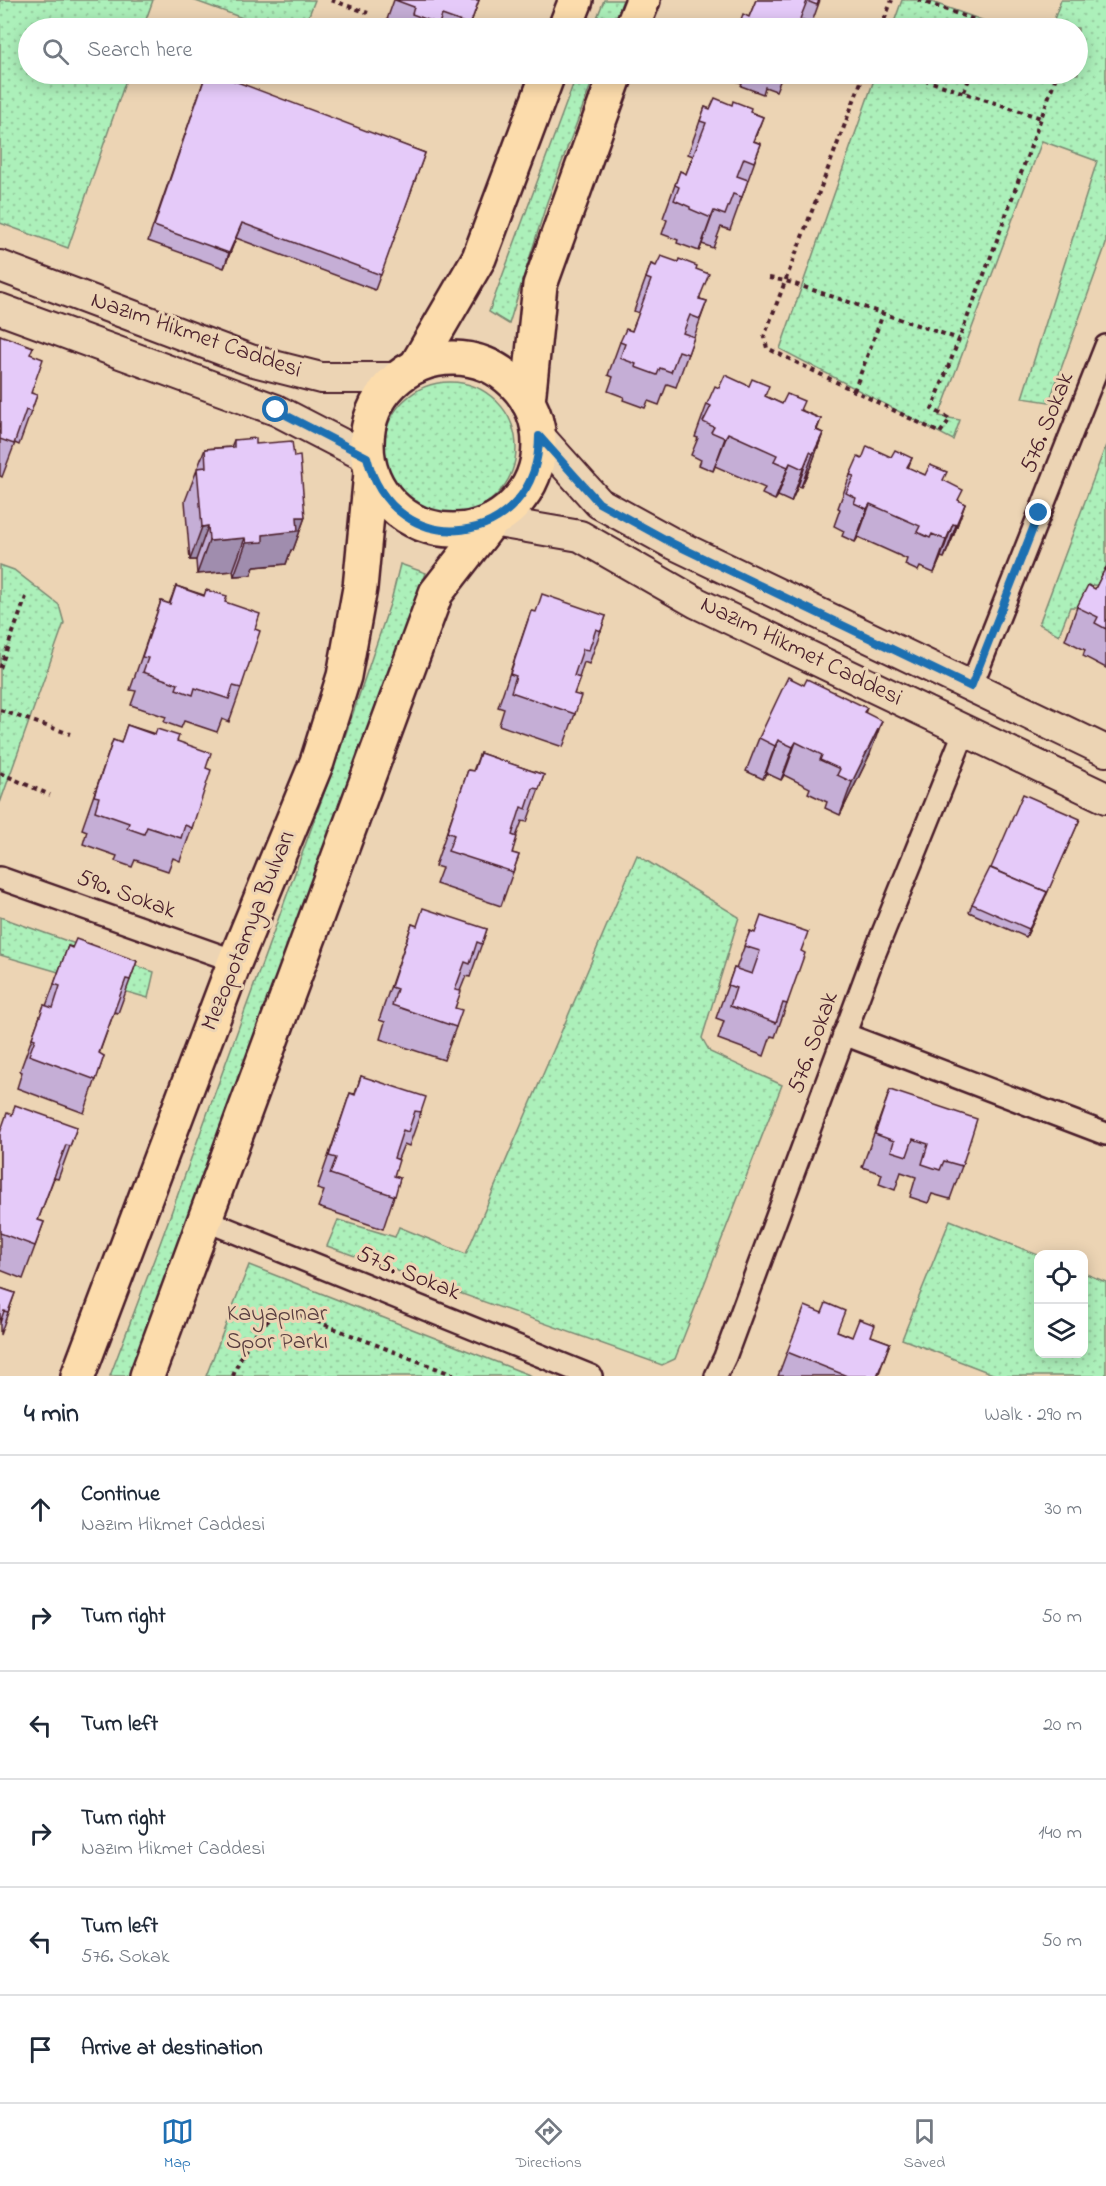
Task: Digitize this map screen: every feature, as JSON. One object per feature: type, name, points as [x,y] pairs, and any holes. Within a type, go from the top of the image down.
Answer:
[{"type":"main road","points":[[569,18],[576,0]]},
{"type":"main road","points":[[637,18],[643,0]]},
{"type":"main road","points":[[407,372],[447,358],[463,358],[494,368],[508,377],[528,402],[539,436],[536,470],[529,486],[507,512],[492,521],[460,530],[440,530],[420,525],[403,515],[388,502],[378,488],[369,465],[366,439],[372,414],[385,391],[407,372],[479,258],[544,84]]},
{"type":"main road","points":[[528,402],[540,285],[612,84]]},
{"type":"main road","name":"Nazım Hikmet Caddesi","points":[[0,266],[250,360],[321,378],[407,372]]},
{"type":"main road","name":"Nazım Hikmet Caddesi","points":[[0,309],[276,410],[369,465]]},
{"type":"main road","name":"Nazım Hikmet Caddesi","points":[[539,436],[599,503],[672,543],[1106,752]]},
{"type":"main road","name":"Mezopotamya Bulvarı","points":[[78,1376],[235,961],[317,762],[344,676],[360,588],[369,465]]},
{"type":"main road","points":[[147,1376],[436,593],[492,521]]},
{"type":"main road","name":"Nazım Hikmet Caddesi","points":[[492,521],[580,536],[698,603],[1106,798]]},
{"type":"street","name":"576. Sokak","points":[[971,687],[1106,346]]},
{"type":"street","name":"576. Sokak","points":[[716,1376],[729,1347],[872,960],[965,730]]},
{"type":"street","name":"590. Sokak","points":[[0,878],[235,961]]},
{"type":"street","points":[[844,1034],[1106,1134]]},
{"type":"street","name":"575. Sokak","points":[[205,1220],[591,1376]]},
{"type":"path","points":[[331,0],[368,13]]},
{"type":"path","points":[[885,18],[892,0]]},
{"type":"path","points":[[918,0],[965,18]]},
{"type":"path","points":[[860,84],[764,337],[767,348],[939,433],[950,419],[932,409],[1053,84]]},
{"type":"path","points":[[939,84],[1041,118]]},
{"type":"path","points":[[964,92],[967,84]]},
{"type":"path","points":[[769,278],[786,281],[960,339]]},
{"type":"path","points":[[854,391],[884,314]]},
{"type":"path","points":[[0,668],[26,597]]},
{"type":"path","points":[[0,648],[6,650]]},
{"type":"path","points":[[0,710],[70,734]]},
{"type":"path","points":[[0,773],[51,795]]},
{"type":"path","points":[[233,1376],[240,1356],[261,1327],[279,1315],[300,1315],[456,1376]]},
{"type":"green space","points":[[0,0],[153,0],[147,18],[18,18],[18,84],[125,84],[68,248],[0,223]]},
{"type":"green space","points":[[193,0],[315,0],[308,18],[242,18]]},
{"type":"green space","points":[[604,0],[623,0],[616,18],[597,18]]},
{"type":"green space","points":[[902,0],[926,0],[976,18],[896,18]]},
{"type":"green space","points":[[1061,0],[1106,0],[1106,244],[1049,402],[1022,398],[1097,161],[1042,141],[939,416],[960,420],[953,440],[780,349],[873,84],[1088,84],[1088,18],[1055,18]]},
{"type":"green space","points":[[573,84],[591,84],[547,202],[509,324],[489,312]]},
{"type":"green space","points":[[450,382],[475,387],[497,401],[511,423],[516,448],[511,473],[497,495],[475,509],[450,514],[425,509],[403,495],[389,473],[384,448],[389,423],[403,401],[425,387]]},
{"type":"green space","points":[[1106,445],[1106,586],[1093,585],[1081,607],[1070,607],[1059,635],[1039,624]]},
{"type":"green space","points":[[400,564],[426,573],[131,1376],[110,1376],[350,722],[391,601]]},
{"type":"green space","points":[[0,565],[14,570],[59,605],[64,623],[0,803]]},
{"type":"green space","points":[[637,855],[739,917],[702,1038],[710,1052],[782,1085],[675,1359],[662,1365],[327,1246],[338,1220],[395,1237],[399,1227],[466,1254]]},
{"type":"green space","points":[[0,917],[154,972],[148,998],[0,955]]},
{"type":"green space","points":[[950,1220],[1034,1253],[1034,1358],[1088,1358],[1088,1275],[1106,1282],[1106,1376],[998,1376],[902,1339]]},
{"type":"green space","name":"Kayapınar Spor Parkı","points":[[249,1265],[532,1376],[206,1376]]},
{"type":"building","points":[[395,0],[479,0],[473,18],[450,18],[442,15],[441,18],[423,18],[412,14],[414,7]]},
{"type":"building","points":[[756,0],[819,0],[817,5],[807,1],[800,18],[742,18],[743,14],[749,17]]},
{"type":"building","points":[[203,84],[242,84],[425,153],[381,275],[242,223],[229,253],[154,226]]},
{"type":"building","points":[[715,98],[732,105],[733,101],[751,108],[750,112],[763,117],[753,141],[761,144],[754,162],[744,158],[737,176],[748,180],[742,197],[733,194],[725,215],[714,211],[711,218],[674,200],[679,187],[675,185],[680,171],[686,174],[706,123],[700,121],[705,107],[710,109]]},
{"type":"building","points":[[661,256],[678,262],[679,259],[709,274],[699,299],[707,301],[700,319],[690,315],[683,333],[694,337],[688,354],[679,351],[671,372],[660,368],[657,375],[635,367],[636,364],[620,358],[625,344],[620,342],[626,329],[632,331],[651,280],[646,278],[651,264],[656,266]]},
{"type":"building","points":[[0,335],[33,347],[30,354],[43,359],[31,393],[37,395],[31,412],[26,410],[14,444],[0,439]]},
{"type":"building","points":[[725,375],[749,386],[752,379],[769,386],[765,396],[782,404],[787,394],[804,401],[800,410],[821,419],[816,430],[823,433],[813,454],[810,452],[803,469],[790,463],[788,467],[774,461],[777,455],[728,433],[725,438],[711,432],[714,427],[703,422],[711,406],[707,404],[715,386],[719,388]]},
{"type":"building","points":[[256,438],[256,444],[292,441],[294,457],[300,456],[305,517],[297,517],[298,531],[263,535],[263,542],[246,543],[245,538],[209,541],[208,526],[202,527],[197,468],[206,467],[205,449],[234,447],[234,440]]},
{"type":"building","points":[[867,446],[891,457],[895,450],[912,458],[907,467],[925,475],[930,465],[947,472],[943,480],[963,490],[958,500],[965,504],[956,525],[953,524],[946,540],[932,534],[930,538],[917,532],[920,526],[870,504],[867,509],[854,503],[856,498],[846,493],[854,476],[850,475],[858,457],[862,459]]},
{"type":"building","points":[[1106,567],[1106,629],[1095,623],[1098,617],[1077,607],[1088,585],[1095,589]]},
{"type":"building","points":[[176,586],[204,596],[206,590],[227,596],[225,602],[260,614],[255,629],[260,631],[241,688],[233,686],[229,699],[195,688],[193,695],[176,689],[178,684],[143,672],[148,658],[142,657],[161,601],[170,604]]},
{"type":"building","points":[[542,594],[606,616],[601,631],[596,629],[589,650],[583,649],[574,676],[580,678],[574,694],[581,696],[575,714],[511,692],[516,676],[510,674],[531,611],[536,612]]},
{"type":"building","points":[[788,677],[804,685],[807,679],[867,708],[864,712],[882,721],[852,782],[837,775],[840,769],[820,760],[822,755],[796,742],[793,747],[778,740],[775,746],[759,738]]},
{"type":"building","points":[[127,725],[155,735],[157,729],[179,736],[177,741],[211,753],[206,768],[211,770],[192,828],[185,825],[181,838],[147,827],[144,834],[127,828],[129,823],[95,811],[99,797],[94,796],[113,740],[121,743]]},
{"type":"building","points":[[480,753],[544,775],[539,789],[533,788],[526,809],[521,807],[512,835],[517,837],[512,853],[519,855],[513,872],[448,851],[454,835],[447,832],[468,770],[474,771]]},
{"type":"building","points":[[1023,794],[1080,819],[1046,896],[1047,892],[991,868]]},
{"type":"building","points":[[990,868],[1047,892],[1029,929],[972,904]]},
{"type":"building","points":[[423,908],[487,929],[482,944],[477,942],[470,964],[465,962],[455,990],[461,991],[455,1008],[462,1010],[456,1027],[392,1005],[397,989],[391,987],[412,924],[417,926]]},
{"type":"building","points":[[761,916],[808,932],[801,951],[805,953],[787,1004],[783,1003],[776,1023],[730,1006],[736,988],[728,985],[734,968],[752,974],[760,951],[744,946],[750,931],[755,933]]},
{"type":"building","points":[[76,939],[137,961],[130,980],[126,979],[99,1053],[104,1056],[96,1080],[29,1055],[35,1039],[32,1038],[44,1005],[53,1008],[60,986],[54,984],[68,946],[72,948]]},
{"type":"building","points":[[361,1076],[426,1097],[421,1112],[415,1111],[408,1132],[403,1130],[394,1158],[399,1160],[394,1176],[400,1178],[395,1196],[330,1174],[336,1158],[329,1156],[350,1093],[355,1095]]},
{"type":"building","points":[[890,1090],[977,1119],[962,1166],[944,1161],[940,1170],[922,1164],[928,1144],[913,1139],[907,1156],[891,1151],[894,1141],[875,1134]]},
{"type":"building","points":[[15,1105],[77,1127],[70,1146],[66,1145],[38,1220],[44,1222],[35,1246],[0,1233],[0,1133],[7,1113],[12,1115]]},
{"type":"building","points":[[0,1288],[15,1293],[8,1312],[4,1311],[0,1323]]},
{"type":"building","points":[[826,1303],[845,1311],[837,1331],[852,1337],[859,1319],[875,1325],[871,1336],[890,1343],[877,1376],[847,1376],[787,1352],[805,1306],[822,1313]]},
{"type":"route","points":[[276,410],[367,457],[371,473],[388,502],[403,515],[420,525],[440,530],[476,527],[507,512],[529,486],[536,470],[539,436],[599,503],[672,543],[971,687],[1039,513]]}]
